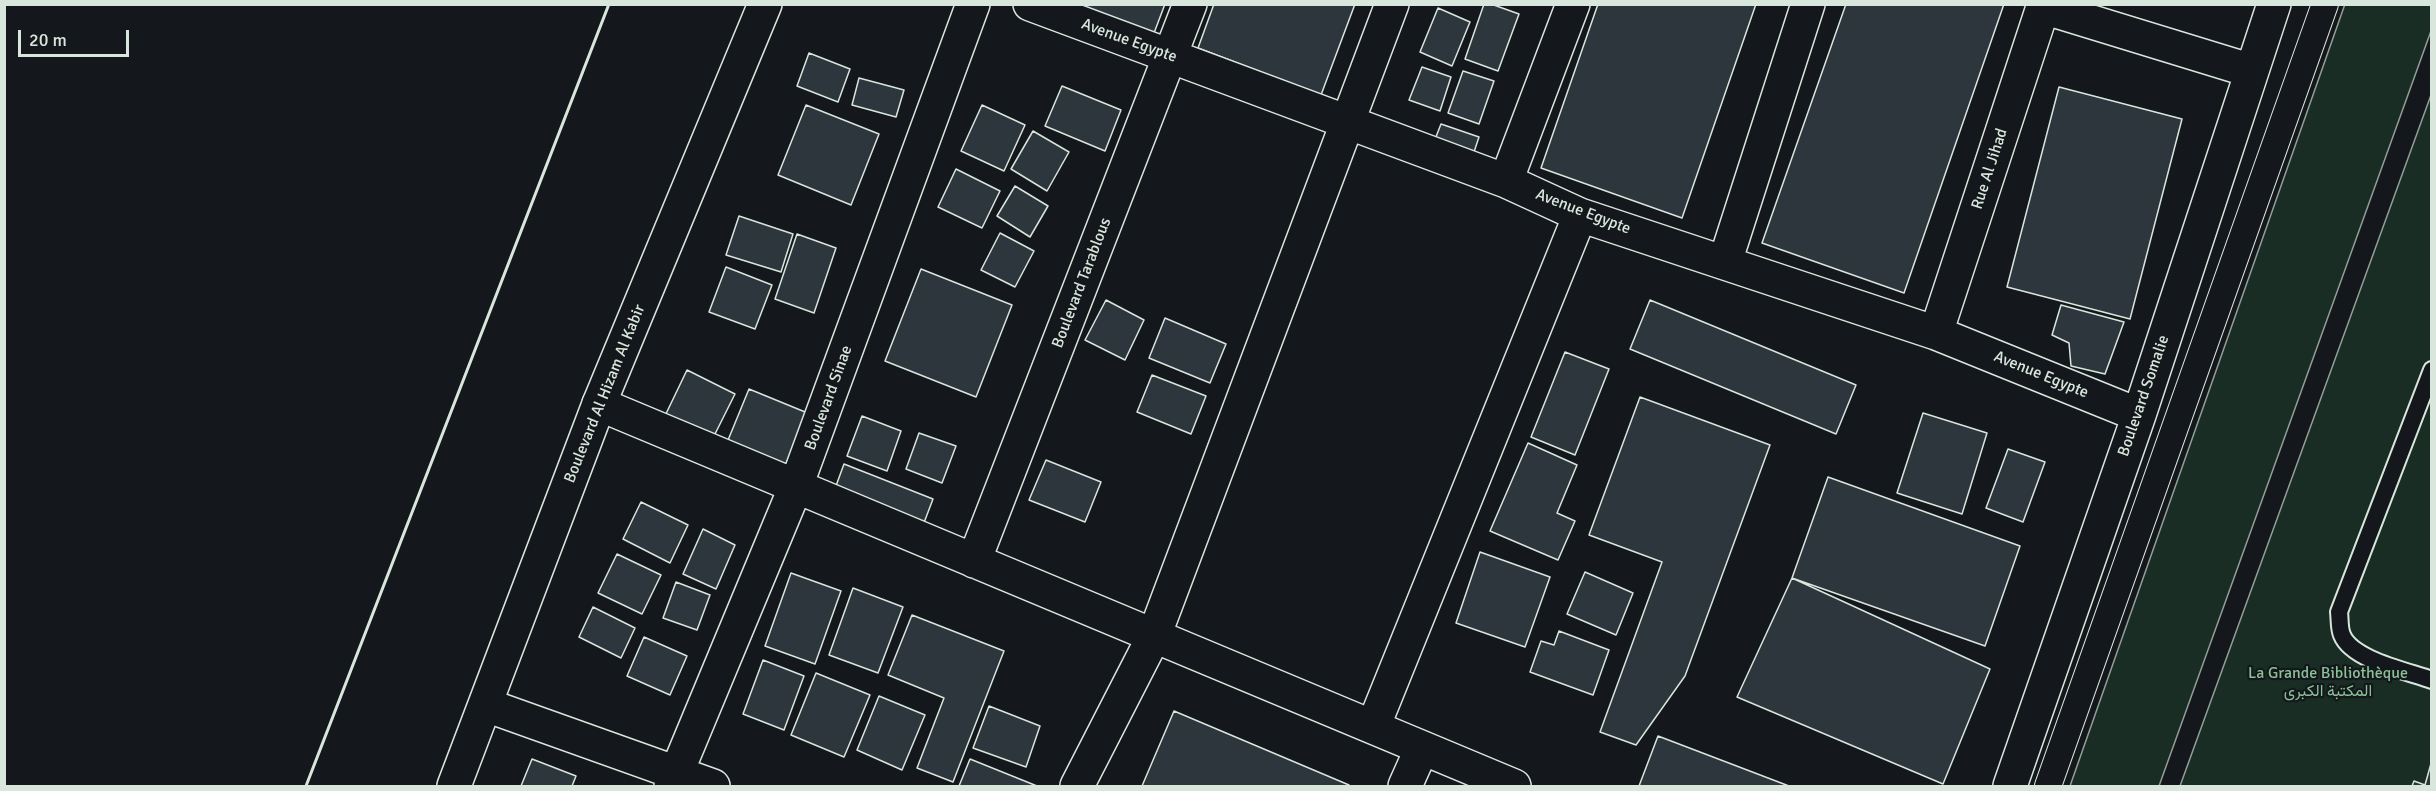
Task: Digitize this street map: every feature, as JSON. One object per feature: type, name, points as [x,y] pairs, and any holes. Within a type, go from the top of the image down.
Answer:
[{"type":"street","name":"Boulevard Al Hizam Al Kabir","points":[[454,786],[599,404],[765,4]]},
{"type":"street","name":"Boulevard Sinae","points":[[673,780],[796,486],[973,4]]},
{"type":"street","name":"Avenue Egypte","points":[[1030,4],[1506,181],[1580,215],[1935,333],[2139,415]]},
{"type":"street","name":"Boulevard Tarablous","points":[[974,561],[1190,4]]},
{"type":"street","points":[[1077,786],[1154,636],[1392,4]]},
{"type":"street","points":[[1506,181],[1573,4]]},
{"type":"street","points":[[1725,262],[1808,4]]},
{"type":"street","name":"Boulevard Somalie","points":[[2010,786],[2139,415],[2274,4]]},
{"type":"street","points":[[2048,786],[2325,4]]},
{"type":"street","points":[[2044,6],[2252,71]]},
{"type":"street","name":"Rue Al Jihad","points":[[1935,333],[2044,6]]},
{"type":"street","points":[[1373,727],[1580,215]]},
{"type":"street","points":[[599,404],[1514,786]]},
{"type":"street","points":[[486,705],[673,780],[713,786]]},
{"type":"street","points":[[1405,786],[1422,748]]},
{"type":"lane","points":[[2432,370],[2339,612],[2340,633],[2358,654],[2432,680]]},
{"type":"green space","points":[[2345,4],[2431,5],[2431,31],[2159,786],[2070,786]]},
{"type":"green space","name":"La Grande Bibliothèque المكتبة الكبرى","points":[[2431,95],[2431,786],[2180,786]]},
{"type":"building","points":[[1077,4],[1165,4],[1151,41]]},
{"type":"building","points":[[1214,4],[1355,4],[1321,95],[1198,48]]},
{"type":"building","points":[[1484,4],[1491,4],[1519,14],[1498,71],[1465,59]]},
{"type":"building","points":[[1598,4],[1756,4],[1682,218],[1541,168]]},
{"type":"building","points":[[1846,4],[2004,4],[1904,293],[1762,243]]},
{"type":"building","points":[[1438,8],[1470,22],[1452,66],[1420,52]]},
{"type":"building","points":[[809,53],[850,69],[838,102],[797,86]]},
{"type":"building","points":[[1422,67],[1451,77],[1440,111],[1409,100]]},
{"type":"building","points":[[1463,71],[1494,81],[1479,124],[1448,113]]},
{"type":"building","points":[[859,78],[904,90],[896,117],[852,105]]},
{"type":"building","points":[[1062,86],[1121,110],[1105,151],[1045,126]]},
{"type":"building","points":[[2059,87],[2182,119],[2130,319],[2007,287]]},
{"type":"building","points":[[806,105],[879,134],[851,205],[778,175]]},
{"type":"building","points":[[982,105],[1025,125],[1004,171],[961,151]]},
{"type":"building","points":[[1441,124],[1479,137],[1471,161],[1432,147]]},
{"type":"building","points":[[1033,131],[1069,152],[1047,191],[1011,169]]},
{"type":"building","points":[[956,169],[1000,191],[982,228],[938,207]]},
{"type":"building","points":[[1015,186],[1048,206],[1030,237],[997,216]]},
{"type":"building","points":[[739,216],[793,234],[781,272],[726,255]]},
{"type":"building","points":[[1000,233],[1034,251],[1015,287],[981,270]]},
{"type":"building","points":[[797,234],[836,248],[814,313],[775,299]]},
{"type":"building","points":[[726,267],[772,285],[755,329],[709,312]]},
{"type":"building","points":[[921,269],[1012,305],[976,397],[885,361]]},
{"type":"building","points":[[1106,300],[1144,320],[1125,360],[1085,340]]},
{"type":"building","points":[[1650,300],[1856,385],[1836,434],[1630,349]]},
{"type":"building","points":[[2061,305],[2124,322],[2105,374],[2071,366],[2069,343],[2052,335]]},
{"type":"building","points":[[1165,318],[1226,344],[1210,383],[1149,358]]},
{"type":"building","points":[[1565,352],[1609,369],[1575,455],[1531,437]]},
{"type":"building","points":[[687,370],[735,394],[710,444],[663,420]]},
{"type":"building","points":[[1152,375],[1206,396],[1191,434],[1137,412]]},
{"type":"building","points":[[749,389],[810,414],[787,470],[726,445]]},
{"type":"building","points":[[1640,397],[1770,445],[1685,676],[1636,745],[1600,732],[1662,562],[1589,535]]},
{"type":"building","points":[[1923,413],[1987,433],[1962,514],[1897,493]]},
{"type":"building","points":[[862,416],[901,431],[887,471],[847,456]]},
{"type":"building","points":[[919,433],[956,446],[942,483],[906,469]]},
{"type":"building","points":[[1528,443],[1577,465],[1557,513],[1575,521],[1558,560],[1490,531]]},
{"type":"building","points":[[2008,449],[2045,462],[2023,522],[1986,508]]},
{"type":"building","points":[[1046,460],[1101,482],[1085,522],[1029,500]]},
{"type":"building","points":[[844,464],[933,499],[922,528],[833,494]]},
{"type":"building","points":[[1828,477],[2020,546],[1985,646],[1792,578]]},
{"type":"building","points":[[641,502],[688,525],[670,563],[623,539]]},
{"type":"building","points":[[703,529],[735,545],[716,589],[683,574]]},
{"type":"building","points":[[1480,552],[1550,577],[1525,647],[1456,623]]},
{"type":"building","points":[[617,554],[661,575],[642,614],[598,593]]},
{"type":"building","points":[[1585,572],[1633,593],[1616,635],[1567,614]]},
{"type":"building","points":[[791,573],[841,591],[815,664],[765,646]]},
{"type":"building","points":[[1792,578],[1990,669],[1943,784],[1737,697]]},
{"type":"building","points":[[676,582],[710,595],[697,630],[663,618]]},
{"type":"building","points":[[853,588],[903,607],[878,673],[829,655]]},
{"type":"building","points":[[593,607],[635,628],[621,658],[579,637]]},
{"type":"building","points":[[912,615],[1004,651],[953,782],[917,768],[944,698],[888,675]]},
{"type":"building","points":[[1559,631],[1609,650],[1593,695],[1530,672],[1541,641],[1554,645]]},
{"type":"building","points":[[644,637],[687,656],[670,695],[627,676]]},
{"type":"building","points":[[763,660],[804,676],[784,730],[743,714]]},
{"type":"building","points":[[816,673],[870,695],[844,757],[791,735]]},
{"type":"building","points":[[879,696],[925,715],[902,770],[857,750]]},
{"type":"building","points":[[989,706],[1040,726],[1026,767],[973,748]]},
{"type":"building","points":[[1174,711],[1349,785],[1142,786]]},
{"type":"building","points":[[1658,736],[1789,786],[1639,786]]},
{"type":"building","points":[[532,759],[576,776],[572,786],[521,786]]},
{"type":"building","points":[[970,759],[1037,786],[959,786]]},
{"type":"building","points":[[2432,760],[2432,786],[2412,786],[2414,781],[2425,785]]},
{"type":"wall","points":[[306,786],[609,4]]}]
